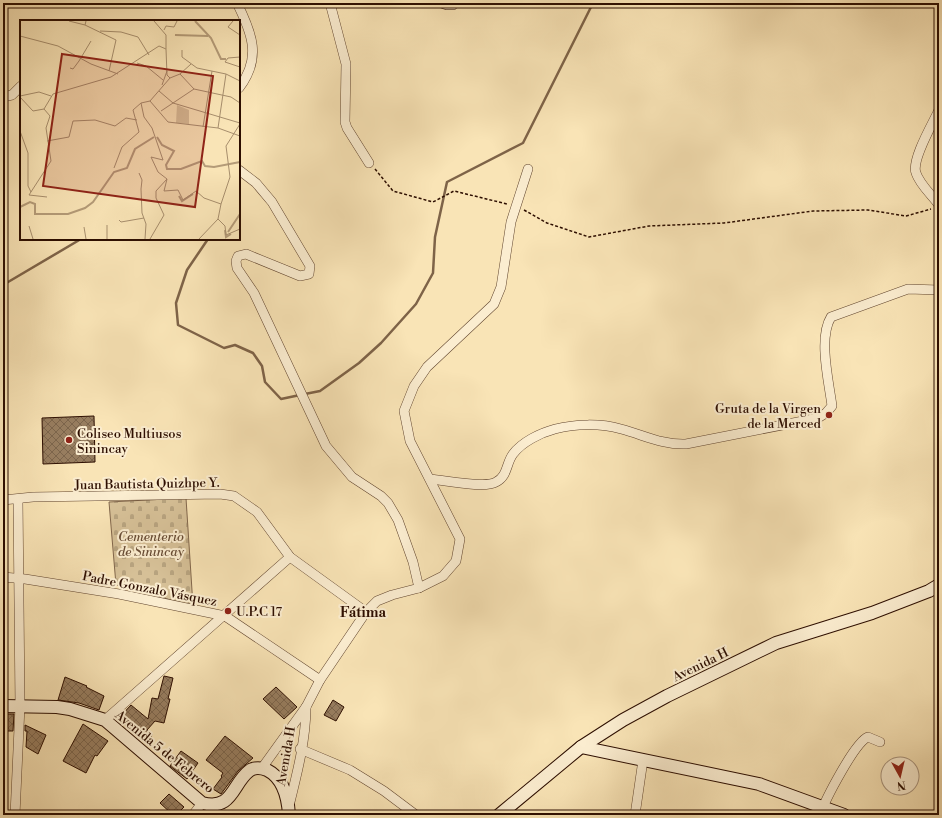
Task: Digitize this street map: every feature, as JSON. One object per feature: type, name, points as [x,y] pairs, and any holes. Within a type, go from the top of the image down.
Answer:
[{"type":"street","points":[[237,3],[247,23],[253,46],[252,64],[240,86]]},
{"type":"street","points":[[330,3],[346,64],[345,122],[347,128],[369,162]]},
{"type":"street","points":[[3,97],[12,95],[20,87]]},
{"type":"street","points":[[936,207],[915,171],[915,161],[939,110]]},
{"type":"street","points":[[289,812],[282,784],[275,774],[262,768],[306,707],[320,680],[366,612],[377,601],[419,588],[443,576],[456,560],[460,539],[410,441],[404,411],[414,386],[428,367],[494,304],[501,286],[511,222],[528,169]]},
{"type":"street","points":[[240,171],[256,183],[272,202],[310,266],[309,274],[300,276],[246,254],[238,256],[236,262],[237,268],[254,294],[295,381],[304,404],[326,446],[338,463],[352,477],[381,496],[388,503],[403,534],[413,562],[419,588]]},
{"type":"street","points":[[430,479],[483,485],[496,483],[506,474],[512,455],[520,447],[534,438],[555,429],[585,425],[603,425],[621,428],[673,445],[686,444],[818,418],[826,413],[832,406],[824,336],[826,324],[830,318],[908,289],[939,290]]},
{"type":"street","name":"Juan Bautista Quizhpe Y.","points":[[3,500],[220,494],[234,496],[257,512],[290,557],[366,612]]},
{"type":"street","points":[[15,815],[20,706],[18,499]]},
{"type":"street","points":[[106,720],[290,557]]},
{"type":"street","name":"Padre Gonzalo Vásquez","points":[[3,577],[119,594],[225,616],[320,680]]},
{"type":"street","name":"Avenida H","points":[[499,815],[581,747],[623,720],[776,643],[872,613],[929,591],[939,585]]},
{"type":"street","name":"Avenida 5 de Febrero","points":[[3,706],[70,709],[106,720],[202,803],[217,804],[224,801],[249,771],[262,768]]},
{"type":"street","name":"Avenida H","points":[[289,812],[306,718],[306,707]]},
{"type":"street","points":[[821,811],[859,744],[868,737],[880,742]]},
{"type":"street","points":[[581,747],[759,784],[821,811],[844,815]]},
{"type":"street","points":[[300,750],[350,770],[384,791],[416,815]]},
{"type":"street","points":[[634,815],[643,760]]},
{"type":"street","points":[[192,815],[202,803]]},
{"type":"lane","points":[[435,3],[446,7],[454,7],[456,3]]},
{"type":"path","points":[[369,162],[392,191],[433,202],[454,192],[516,206],[547,223],[589,236],[649,226],[724,223],[813,211],[868,210],[906,216],[936,207]]},
{"type":"green space","name":"Cementerio de Sinincay","points":[[186,498],[193,606],[116,585],[109,502]]},
{"type":"building","name":"Coliseo Multiusos Sinincay","points":[[94,416],[95,462],[43,464],[42,418]]},
{"type":"building","points":[[164,676],[173,678],[168,699],[170,699],[164,723],[155,721],[147,730],[152,734],[149,744],[118,719],[131,705],[148,719],[152,698],[158,699]]},
{"type":"building","points":[[65,677],[87,686],[86,687],[104,696],[99,710],[79,703],[58,700]]},
{"type":"building","points":[[276,687],[297,707],[284,719],[263,699]]},
{"type":"building","points":[[333,700],[344,707],[336,721],[324,715]]},
{"type":"building","points":[[3,714],[14,714],[13,731],[3,731]]},
{"type":"building","points":[[83,724],[108,741],[97,756],[95,755],[86,773],[63,761]]},
{"type":"building","points":[[25,725],[46,735],[38,754],[26,747],[27,731],[25,731]]},
{"type":"building","points":[[225,736],[253,758],[238,771],[221,794],[213,789],[222,777],[221,776],[223,773],[206,760]]},
{"type":"building","points":[[181,751],[198,763],[187,779],[170,766]]},
{"type":"building","points":[[169,794],[184,807],[176,815],[173,815],[160,803]]},
{"type":"waterway","points":[[305,394],[320,391],[359,363],[381,343],[416,304],[433,273],[435,237],[447,182],[523,143],[593,3]]},
{"type":"waterway","points":[[3,285],[79,240]]},
{"type":"waterway","points":[[207,240],[187,270],[176,303],[178,325],[224,348],[235,345],[253,353],[262,366],[265,382],[281,399],[300,395]]},
{"type":"place","name":"Gruta de la Virgen de la Merced","points":[[829,415]]},
{"type":"place","name":"Coliseo Multiusos Sinincay","points":[[69,440]]},
{"type":"place","name":"U.P.C 17","points":[[228,611]]},
{"type":"district","name":"Fátima","points":[[363,612]]}]
